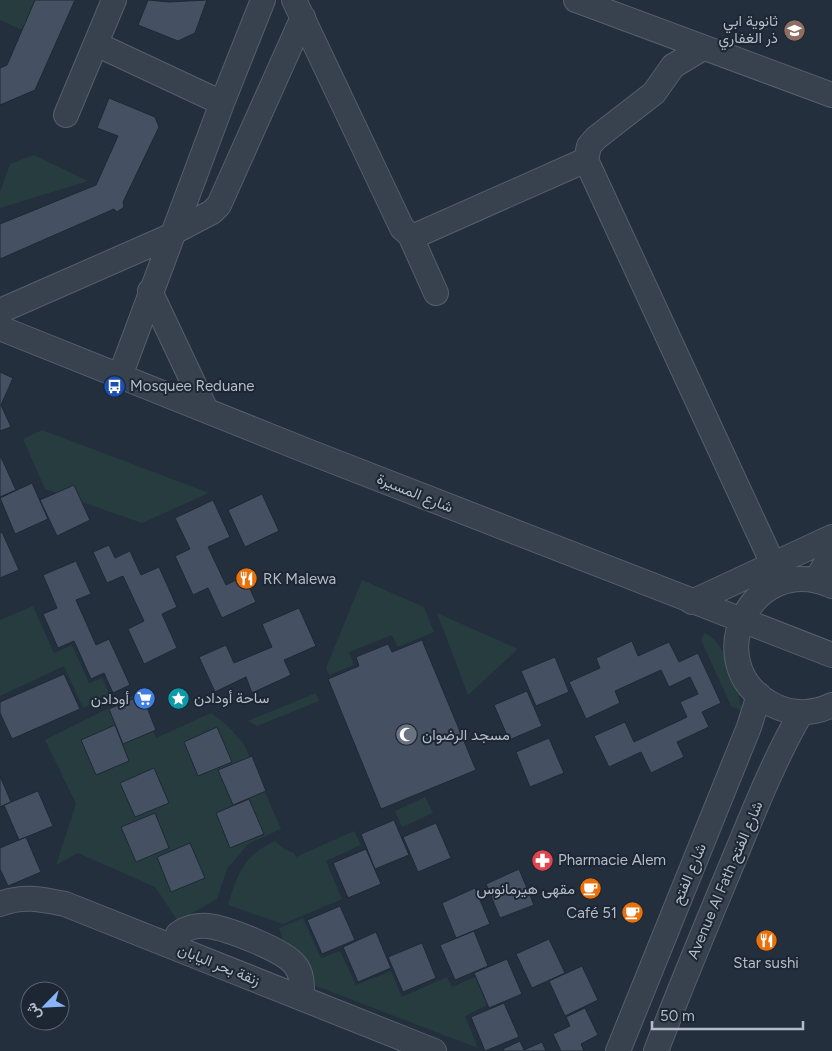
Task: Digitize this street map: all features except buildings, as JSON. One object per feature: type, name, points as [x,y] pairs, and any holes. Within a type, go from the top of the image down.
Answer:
[{"type":"street","points":[[66,115],[114,0]]},
{"type":"street","points":[[120,376],[150,291],[263,0]]},
{"type":"street","points":[[576,0],[832,95]]},
{"type":"street","points":[[0,311],[173,234],[212,212],[219,205],[299,8]]},
{"type":"street","points":[[299,8],[402,228],[410,235],[436,292]]},
{"type":"street","points":[[653,28],[668,71]]},
{"type":"street","points":[[96,44],[222,103]]},
{"type":"street","points":[[703,48],[684,58],[668,71],[654,93],[596,138],[590,146],[586,160],[772,564]]},
{"type":"street","points":[[410,235],[417,235],[586,160]]},
{"type":"street","points":[[150,291],[206,410]]},
{"type":"street","name":"شارع المسيرة","points":[[0,328],[692,602],[832,655]]},
{"type":"street","points":[[692,602],[832,537]]},
{"type":"street","points":[[832,553],[824,583],[790,580],[765,590],[747,609],[737,634],[738,661],[742,674],[758,696],[778,708],[801,712],[813,712],[832,706]]},
{"type":"street","name":"شارع الفتح","points":[[618,1051],[749,727],[758,696]]},
{"type":"street","name":"Avenue Al Fath شارع الفتح","points":[[656,1051],[684,977],[784,741],[801,712]]},
{"type":"street","name":"زنقة بحر اليابان","points":[[0,904],[16,898],[33,897],[65,904],[434,1051]]},
{"type":"street","points":[[173,946],[178,934],[195,926],[209,926],[256,942],[283,954],[296,966],[301,979],[302,998]]},
{"type":"green space","points":[[0,0],[35,0],[22,30],[0,20]]},
{"type":"green space","points":[[34,155],[88,181],[0,208],[0,192],[10,164]]},
{"type":"green space","points":[[42,430],[209,493],[142,523],[45,489],[23,439]]},
{"type":"green space","points":[[362,580],[424,607],[434,632],[398,647],[392,635],[349,652],[354,665],[329,675],[326,668]]},
{"type":"green space","points":[[33,606],[54,653],[72,645],[89,683],[102,678],[110,695],[83,708],[64,666],[0,696],[0,620]]},
{"type":"green space","points":[[437,613],[518,649],[468,695]]},
{"type":"green space","points":[[704,633],[712,637],[725,655],[734,679],[742,711],[731,706],[701,640]]},
{"type":"green space","points":[[316,693],[319,701],[257,726],[248,721]]},
{"type":"green space","points":[[137,694],[156,738],[211,713],[227,725],[244,744],[281,829],[248,844],[227,869],[217,899],[178,921],[155,887],[78,853],[56,865],[76,804],[45,740]]},
{"type":"green space","points":[[425,797],[433,813],[402,827],[395,811]]},
{"type":"green space","points":[[354,831],[361,845],[326,861],[342,899],[283,924],[228,905],[243,867],[249,859],[264,847],[275,841],[284,849],[294,853],[296,857]]},
{"type":"green space","points":[[303,918],[321,958],[340,951],[356,985],[391,971],[402,997],[447,977],[452,987],[475,977],[487,1005],[465,1016],[478,1048],[308,983],[287,951],[279,928]]},
{"type":"place","name":"ثانوية ابي ذر الغفاري","points":[[794,30]]},
{"type":"place","name":"Mosquee Reduane","points":[[114,386]]},
{"type":"place","name":"RK Malewa","points":[[247,579]]},
{"type":"place","name":"ساحة أودادن","points":[[178,698]]},
{"type":"place","name":"أودادن","points":[[145,699]]},
{"type":"place","name":"مسجد الرضوان","points":[[406,735]]},
{"type":"place","name":"Pharmacie Alem","points":[[542,860]]},
{"type":"place","name":"مقهى هيرمانوس","points":[[591,889]]},
{"type":"place","name":"Café 51","points":[[633,913]]},
{"type":"place","name":"Star sushi","points":[[766,940]]}]
